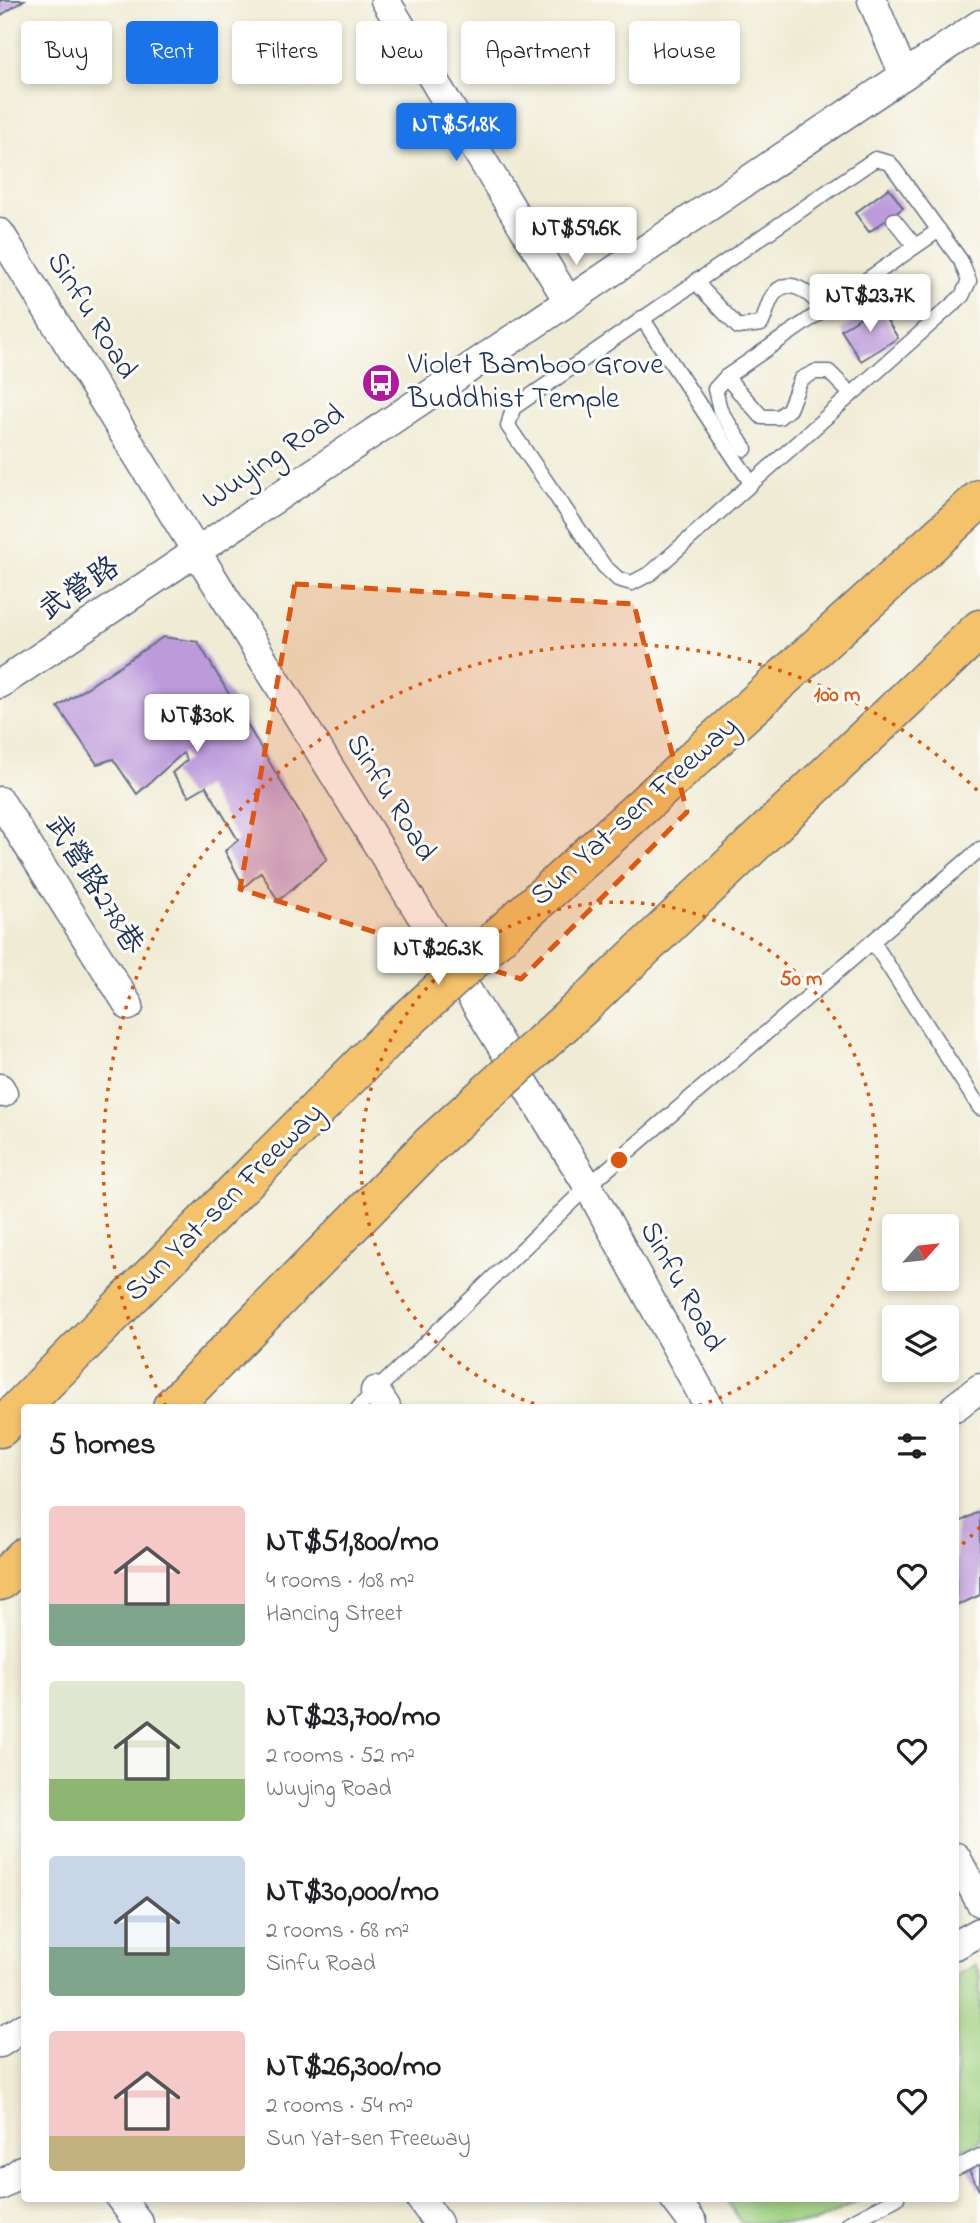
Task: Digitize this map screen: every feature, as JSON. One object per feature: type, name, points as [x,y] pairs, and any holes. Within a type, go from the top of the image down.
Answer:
[{"type":"highway","name":"Sun Yat-sen Freeway","points":[[24,1404],[391,1035],[980,499]]},
{"type":"highway","points":[[175,1404],[431,1144],[586,1003],[980,629]]},
{"type":"highway","name":"Sun Yat-sen Freeway","points":[[0,1428],[21,1407]]},
{"type":"highway","points":[[0,1581],[21,1559]]},
{"type":"street","points":[[385,0],[568,301]]},
{"type":"street","points":[[872,0],[904,75]]},
{"type":"street","name":"Wuying Road","points":[[198,550],[980,23]]},
{"type":"street","name":"Sinfu Road","points":[[0,233],[588,1186],[707,1404]]},
{"type":"street","name":"武營路","points":[[1,681],[198,550]]},
{"type":"street","name":"武營路278巷","points":[[0,801],[129,1006]]},
{"type":"street","points":[[959,1404],[980,1388]]},
{"type":"street","points":[[959,1862],[979,1898]]},
{"type":"street","points":[[959,1943],[980,1932]]},
{"type":"street","points":[[0,2043],[21,2029]]},
{"type":"street","points":[[0,2186],[21,2171]]},
{"type":"street","points":[[123,2202],[139,2223]]},
{"type":"street","points":[[423,2202],[438,2223]]},
{"type":"street","points":[[677,2202],[693,2223]]},
{"type":"lane","points":[[875,159],[890,163],[939,230],[961,261],[969,281],[962,296],[651,573],[632,583],[618,579],[604,566],[520,447],[508,426],[513,408],[875,159]]},
{"type":"lane","points":[[894,220],[915,246]]},
{"type":"lane","points":[[746,449],[720,410],[715,389],[726,377],[939,230]]},
{"type":"lane","points":[[698,279],[702,289],[738,327],[761,324],[771,298],[789,285],[801,288],[824,309]]},
{"type":"lane","points":[[642,318],[751,482]]},
{"type":"lane","points":[[726,377],[762,417],[779,417],[789,408],[801,379],[815,372],[829,372],[850,393]]},
{"type":"lane","points":[[373,1402],[588,1186],[980,849]]},
{"type":"lane","points":[[873,943],[980,1108]]},
{"type":"lane","points":[[959,2166],[980,2156]]},
{"type":"lane","points":[[849,2223],[889,2202]]},
{"type":"highlighted area","points":[[295,584],[634,604],[687,812],[521,979],[240,889]]},
{"type":"green space","points":[[975,1965],[980,1976],[980,2141],[959,2152],[959,1973]]},
{"type":"green space","points":[[728,2202],[857,2202],[814,2223],[741,2223]]},
{"type":"building","points":[[0,0],[24,0],[0,16]]},
{"type":"building","points":[[889,188],[903,208],[869,232],[855,213]]},
{"type":"building","points":[[878,306],[898,338],[861,361],[841,330]]},
{"type":"building","points":[[163,637],[198,642],[327,859],[278,901],[261,872],[244,887],[225,851],[238,840],[206,786],[189,796],[172,773],[187,760],[183,753],[137,794],[113,759],[97,764],[58,707]]},
{"type":"building","points":[[980,1511],[980,1595],[959,1605],[959,1522]]},
{"type":"building","points":[[980,2160],[980,2192],[967,2166]]},
{"type":"place","name":"Violet Bamboo Grove Buddhist Temple","points":[[381,383]]}]
